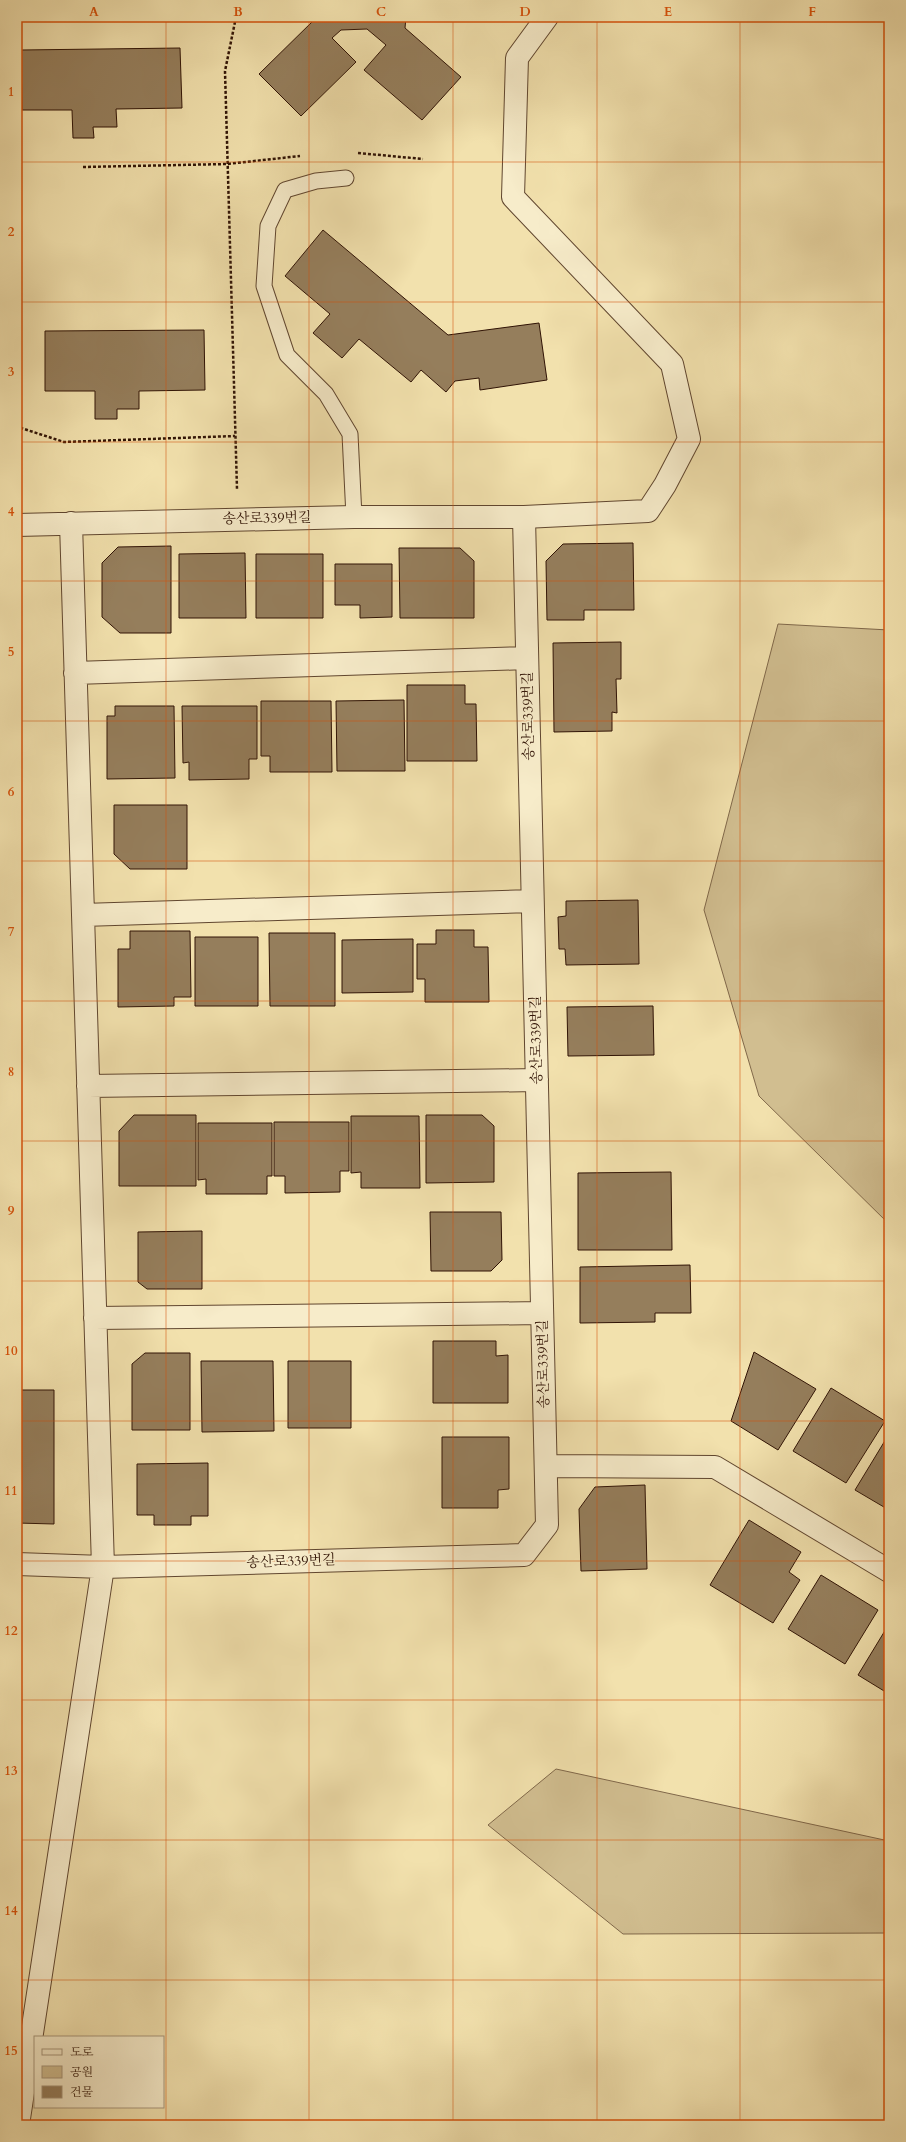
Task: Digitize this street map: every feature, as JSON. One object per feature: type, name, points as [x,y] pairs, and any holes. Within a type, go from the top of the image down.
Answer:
[{"type":"street","points":[[524,517],[648,511],[665,485],[689,439],[672,364],[512,197],[517,58],[547,17]]},
{"type":"street","name":"송산로339번길","points":[[17,524],[354,517],[524,517],[547,1525],[524,1555],[103,1567],[17,1564]]},
{"type":"street","points":[[18,2125],[103,1567],[71,522]]},
{"type":"street","points":[[75,673],[527,658]]},
{"type":"street","points":[[83,915],[532,901]]},
{"type":"street","points":[[88,1086],[537,1080]]},
{"type":"street","points":[[96,1318],[542,1313]]},
{"type":"street","points":[[546,1466],[715,1468],[889,1571]]},
{"type":"lane","points":[[346,178],[316,181],[285,190],[268,226],[264,286],[287,355],[326,394],[350,434],[354,517]]},
{"type":"path","points":[[17,22],[19,17]]},
{"type":"path","points":[[236,17],[225,71],[237,519]]},
{"type":"path","points":[[351,153],[423,159]]},
{"type":"path","points":[[83,167],[227,164],[304,155]]},
{"type":"path","points":[[17,418],[21,428],[64,442],[235,436]]},
{"type":"green space","points":[[778,624],[889,630],[889,1224],[759,1096],[704,910]]},
{"type":"green space","points":[[556,1769],[889,1841],[889,1933],[623,1934],[488,1825]]},
{"type":"building","points":[[314,17],[406,17],[405,28],[461,77],[422,120],[364,70],[386,45],[367,29],[341,30],[332,38],[356,62],[301,116],[259,74],[315,19]]},
{"type":"building","points":[[180,48],[182,108],[116,109],[117,127],[93,127],[94,138],[73,138],[72,110],[22,110],[21,50]]},
{"type":"building","points":[[323,230],[448,335],[539,323],[547,380],[480,390],[479,378],[455,381],[446,392],[421,370],[411,382],[359,339],[342,358],[313,333],[330,314],[285,276]]},
{"type":"building","points":[[204,330],[205,390],[139,391],[139,409],[117,409],[117,419],[95,419],[95,391],[45,391],[45,331]]},
{"type":"building","points":[[633,543],[634,610],[584,610],[584,620],[547,620],[546,561],[563,544]]},
{"type":"building","points":[[171,546],[171,633],[120,633],[102,617],[102,563],[118,547]]},
{"type":"building","points":[[399,548],[460,548],[474,561],[474,618],[400,618]]},
{"type":"building","points":[[245,553],[246,618],[179,618],[179,554]]},
{"type":"building","points":[[256,554],[323,554],[323,618],[256,618]]},
{"type":"building","points":[[335,564],[392,564],[392,617],[360,618],[360,605],[335,605]]},
{"type":"building","points":[[621,642],[621,679],[616,679],[617,713],[612,712],[612,731],[554,732],[553,643]]},
{"type":"building","points":[[407,685],[465,685],[465,704],[476,704],[477,761],[407,761]]},
{"type":"building","points":[[404,700],[405,771],[337,771],[336,701]]},
{"type":"building","points":[[261,701],[331,701],[332,772],[270,772],[270,756],[261,756]]},
{"type":"building","points":[[115,706],[174,706],[175,778],[107,779],[107,716],[115,716]]},
{"type":"building","points":[[182,706],[257,706],[257,759],[249,759],[249,779],[189,780],[189,762],[183,763]]},
{"type":"building","points":[[114,805],[187,805],[187,869],[130,869],[114,854]]},
{"type":"building","points":[[638,900],[639,964],[566,965],[565,949],[559,949],[558,917],[566,916],[566,901]]},
{"type":"building","points":[[436,930],[474,930],[474,947],[488,947],[489,1002],[425,1002],[425,979],[417,979],[417,944],[436,944]]},
{"type":"building","points":[[130,931],[190,931],[191,997],[174,997],[174,1006],[118,1007],[118,949],[130,949]]},
{"type":"building","points":[[269,933],[335,933],[335,1006],[270,1006]]},
{"type":"building","points":[[195,937],[258,937],[258,1006],[195,1006]]},
{"type":"building","points":[[413,939],[413,992],[342,993],[342,940]]},
{"type":"building","points":[[653,1006],[654,1055],[568,1056],[567,1007]]},
{"type":"building","points":[[134,1115],[196,1115],[196,1186],[119,1186],[119,1131]]},
{"type":"building","points":[[426,1115],[482,1115],[494,1126],[494,1182],[426,1183]]},
{"type":"building","points":[[351,1116],[419,1116],[420,1188],[361,1188],[361,1172],[351,1173]]},
{"type":"building","points":[[274,1122],[349,1122],[349,1171],[340,1171],[340,1192],[285,1193],[285,1176],[274,1176]]},
{"type":"building","points":[[198,1123],[272,1123],[272,1176],[267,1176],[267,1194],[206,1194],[206,1179],[198,1180]]},
{"type":"building","points":[[671,1172],[672,1250],[578,1250],[578,1173]]},
{"type":"building","points":[[430,1212],[501,1212],[502,1260],[491,1271],[431,1271]]},
{"type":"building","points":[[202,1231],[202,1289],[147,1289],[138,1282],[138,1232]]},
{"type":"building","points":[[690,1265],[691,1313],[655,1313],[655,1322],[580,1323],[580,1267]]},
{"type":"building","points":[[433,1341],[496,1341],[496,1356],[508,1355],[508,1403],[433,1403]]},
{"type":"building","points":[[754,1352],[816,1389],[778,1450],[731,1421]]},
{"type":"building","points":[[145,1353],[190,1353],[190,1430],[132,1430],[132,1364]]},
{"type":"building","points":[[201,1361],[273,1361],[274,1431],[202,1432]]},
{"type":"building","points":[[288,1361],[351,1361],[351,1428],[288,1428]]},
{"type":"building","points":[[831,1388],[885,1421],[846,1483],[793,1451]]},
{"type":"building","points":[[17,1390],[54,1390],[54,1524],[17,1523]]},
{"type":"building","points":[[889,1434],[889,1510],[855,1490]]},
{"type":"building","points":[[442,1437],[509,1437],[509,1489],[498,1490],[498,1508],[442,1508]]},
{"type":"building","points":[[208,1463],[208,1516],[191,1516],[191,1525],[154,1525],[154,1515],[137,1515],[137,1464]]},
{"type":"building","points":[[645,1485],[647,1569],[581,1571],[579,1509],[595,1487]]},
{"type":"building","points":[[749,1520],[801,1552],[789,1572],[800,1580],[773,1623],[710,1585]]},
{"type":"building","points":[[821,1575],[878,1610],[845,1664],[788,1629]]},
{"type":"building","points":[[889,1624],[889,1694],[858,1675]]}]
